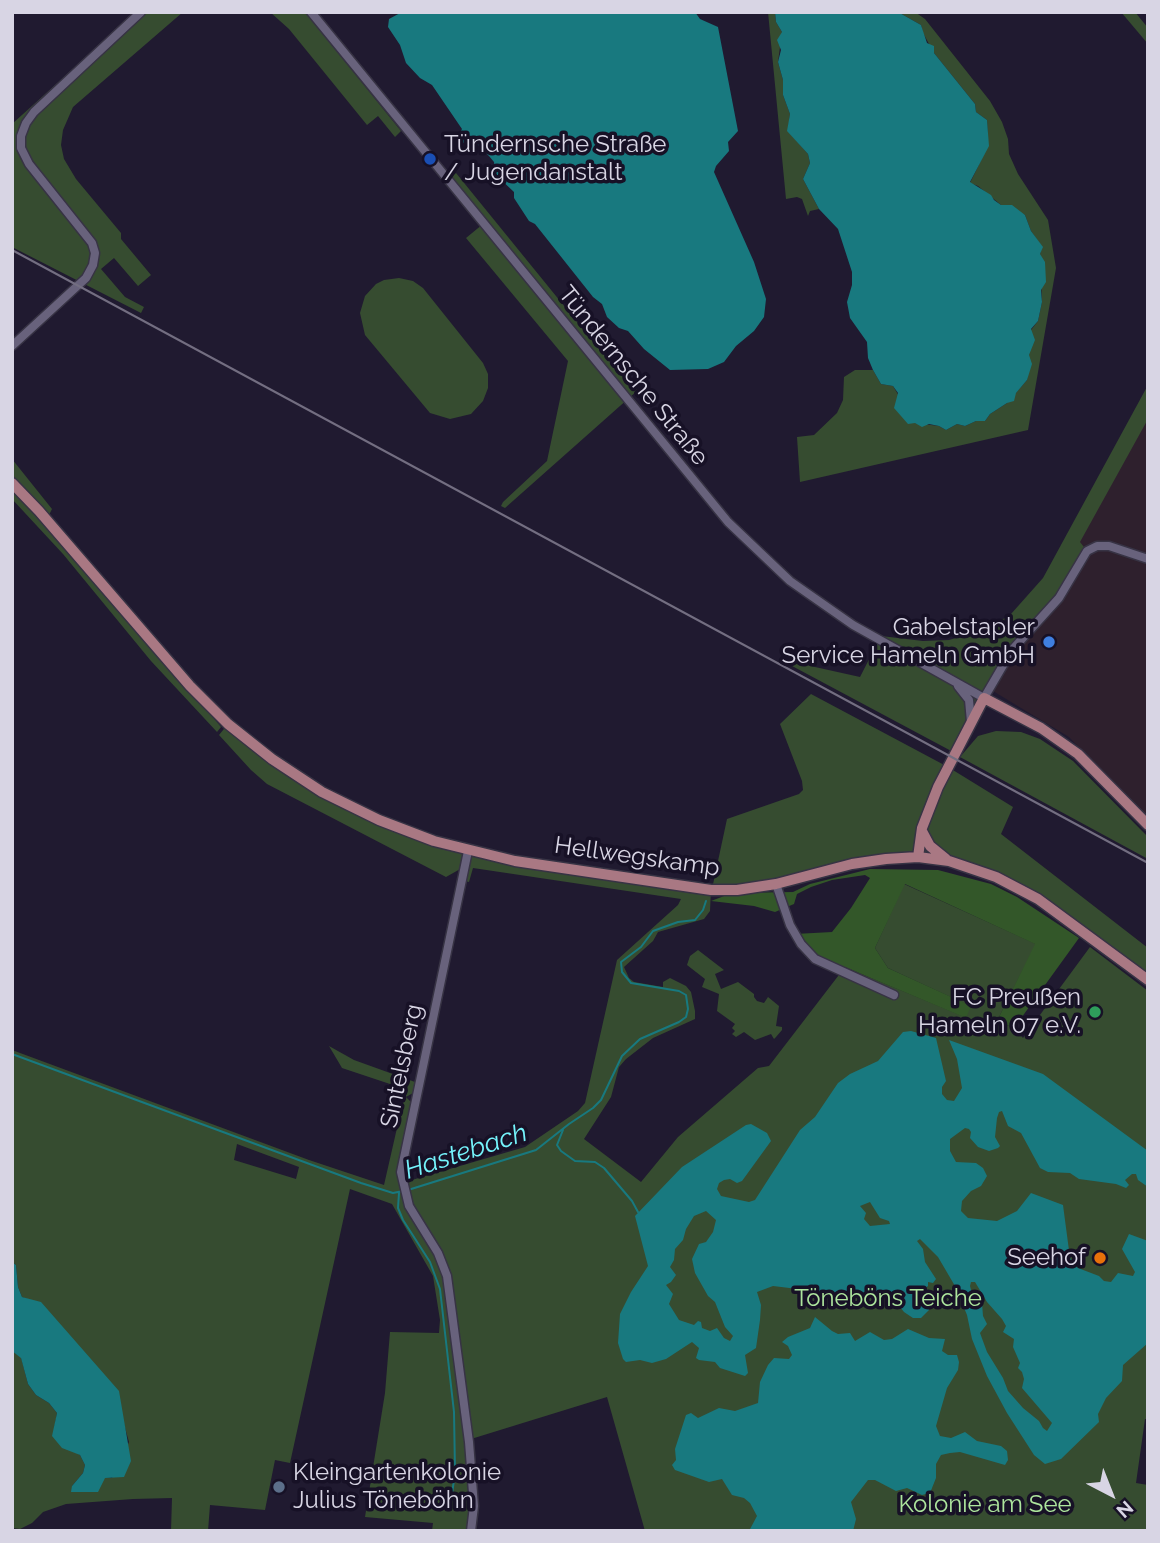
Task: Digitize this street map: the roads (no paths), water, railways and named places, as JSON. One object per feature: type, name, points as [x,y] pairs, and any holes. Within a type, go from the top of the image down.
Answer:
[{"type":"main road","name":"Hellwegskamp","points":[[12,484],[69,545],[190,686],[228,724],[272,759],[322,792],[379,820],[434,841],[515,861],[711,890],[737,890],[776,884],[852,864],[886,859],[949,861],[971,867],[1019,889],[1071,922],[1148,980]]},
{"type":"main road","points":[[918,858],[922,828],[937,787],[984,698],[1041,728],[1078,754],[1148,825]]},
{"type":"main road","points":[[922,828],[930,846],[949,861]]},
{"type":"street","points":[[12,346],[86,278],[93,265],[95,253],[92,243],[29,164],[21,148],[21,135],[34,112],[141,12]]},
{"type":"street","name":"Tündernsche Straße","points":[[311,12],[626,400],[748,543],[815,600],[853,625],[984,698]]},
{"type":"street","points":[[984,698],[1012,650],[1059,598],[1087,551],[1097,546],[1109,546],[1148,559]]},
{"type":"street","points":[[951,679],[969,700],[971,723]]},
{"type":"street","name":"Sintelsberg","points":[[468,851],[402,1159],[404,1190],[409,1206],[438,1254],[447,1276],[470,1452],[474,1506],[471,1531]]},
{"type":"street","points":[[776,884],[790,925],[801,944],[816,958],[894,995]]},
{"type":"waterway","name":"Hastebach","points":[[408,1190],[536,1150],[593,1108],[601,1100],[622,1056],[640,1039],[679,1022],[686,1017],[688,1009],[686,995],[679,991],[631,983],[622,972],[621,962],[641,947],[653,931],[678,922],[695,920],[706,901]]},
{"type":"waterway","name":"Hastebach","points":[[12,1054],[361,1183],[393,1193],[403,1191]]},
{"type":"waterway","points":[[563,1130],[557,1145],[561,1151],[575,1161],[595,1162],[604,1168],[638,1212]]},
{"type":"waterway","points":[[399,1193],[398,1208],[403,1220],[430,1262],[440,1289],[454,1412],[455,1472],[450,1509]]},
{"type":"railway","points":[[12,250],[1148,863]]},
{"type":"place","name":"Tündernsche Straße / Jugendanstalt","points":[[430,159]]},
{"type":"place","name":"Gabelstapler Service Hameln GmbH","points":[[1049,642]]},
{"type":"place","name":"FC Preußen Hameln 07 e.V.","points":[[1095,1012]]},
{"type":"place","name":"Seehof","points":[[1100,1258]]},
{"type":"place","name":"Kleingartenkolonie Julius Töneböhn","points":[[279,1487]]},
{"type":"park label","name":"Töneböns Teiche","points":[[888,1299]]},
{"type":"park label","name":"Kolonie am See","points":[[985,1505]]}]
